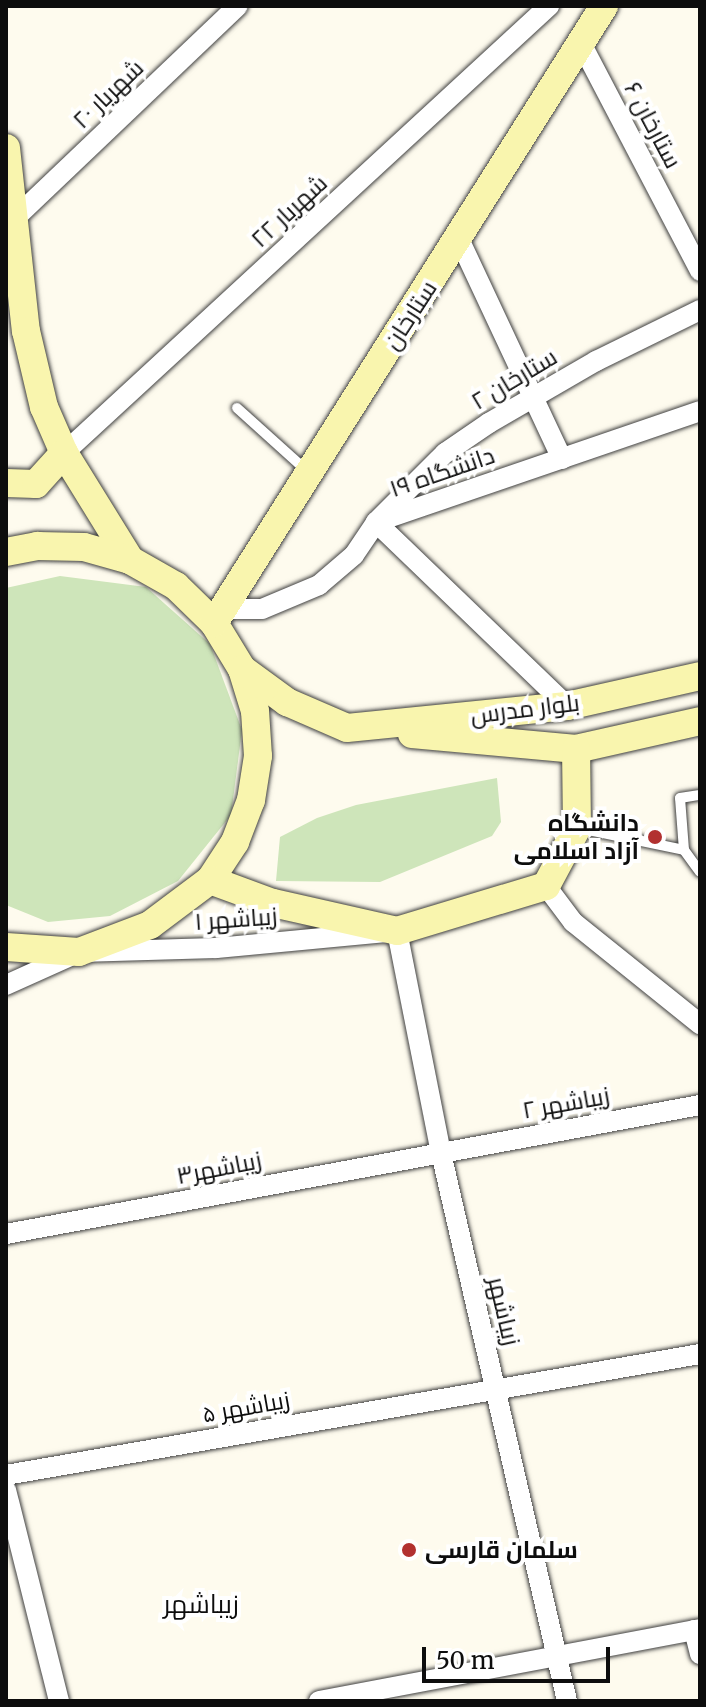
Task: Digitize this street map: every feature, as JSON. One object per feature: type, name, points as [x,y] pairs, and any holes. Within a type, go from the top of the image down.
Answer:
[{"type":"main road","name":"ستارخان","points":[[219,616],[459,239],[591,20]]},
{"type":"main road","points":[[6,148],[26,331],[44,407],[64,453],[130,560]]},
{"type":"main road","points":[[6,483],[36,484],[64,453]]},
{"type":"main road","points":[[6,552],[37,546],[84,547],[130,560],[176,586],[219,616],[242,669],[255,711],[258,756],[251,800],[235,842],[210,880],[150,925],[79,952],[6,947]]},
{"type":"main road","name":"بلوار مدرس","points":[[242,669],[287,702],[347,728],[576,749],[700,721]]},
{"type":"main road","name":"بلوار مدرس","points":[[347,728],[567,706],[700,676]]},
{"type":"main road","points":[[210,880],[273,903],[397,931],[546,886],[577,828],[576,749]]},
{"type":"street","name":"شهریار ۲۰","points":[[14,219],[238,6]]},
{"type":"street","name":"شهریار ۲۲","points":[[64,453],[549,6]]},
{"type":"street","name":"ستارخان ۶","points":[[591,20],[700,271]]},
{"type":"street","points":[[459,239],[562,459]]},
{"type":"street","name":"ستارخان ۲","points":[[376,522],[445,453],[534,396],[700,310]]},
{"type":"street","name":"دانشگاه ۱۹","points":[[219,616],[262,609],[319,585],[354,555],[376,522],[700,411]]},
{"type":"street","points":[[376,522],[567,706]]},
{"type":"street","points":[[546,886],[573,922],[700,1024]]},
{"type":"street","name":"زیباشهر ۱","points":[[79,952],[216,948],[397,931]]},
{"type":"street","name":"زیباشهر","points":[[397,931],[441,1153],[567,1701]]},
{"type":"street","points":[[6,985],[79,952]]},
{"type":"street","name":"زیباشهر ۲","points":[[441,1153],[700,1105]]},
{"type":"street","name":"زیباشهر۳","points":[[6,1234],[441,1153]]},
{"type":"street","name":"زیباشهر ۵","points":[[6,1475],[700,1354]]},
{"type":"street","points":[[6,1490],[59,1701]]},
{"type":"street","points":[[319,1701],[697,1629],[700,1654]]},
{"type":"lane","points":[[237,408],[309,472]]},
{"type":"lane","points":[[700,795],[680,798],[684,850],[700,872]]},
{"type":"lane","points":[[577,828],[684,850]]},
{"type":"green space","points":[[60,576],[146,587],[210,644],[242,730],[231,815],[178,881],[110,916],[48,922],[6,905],[6,588]]},
{"type":"green space","points":[[497,778],[501,822],[492,836],[380,882],[276,881],[280,837],[317,818],[356,805]]},
{"type":"place","name":"دانشگاه آزاد اسلامی","points":[[655,837]]},
{"type":"place","name":"سلمان قارسی","points":[[409,1550]]},
{"type":"district","name":"زیباشهر","points":[[201,1604]]}]
